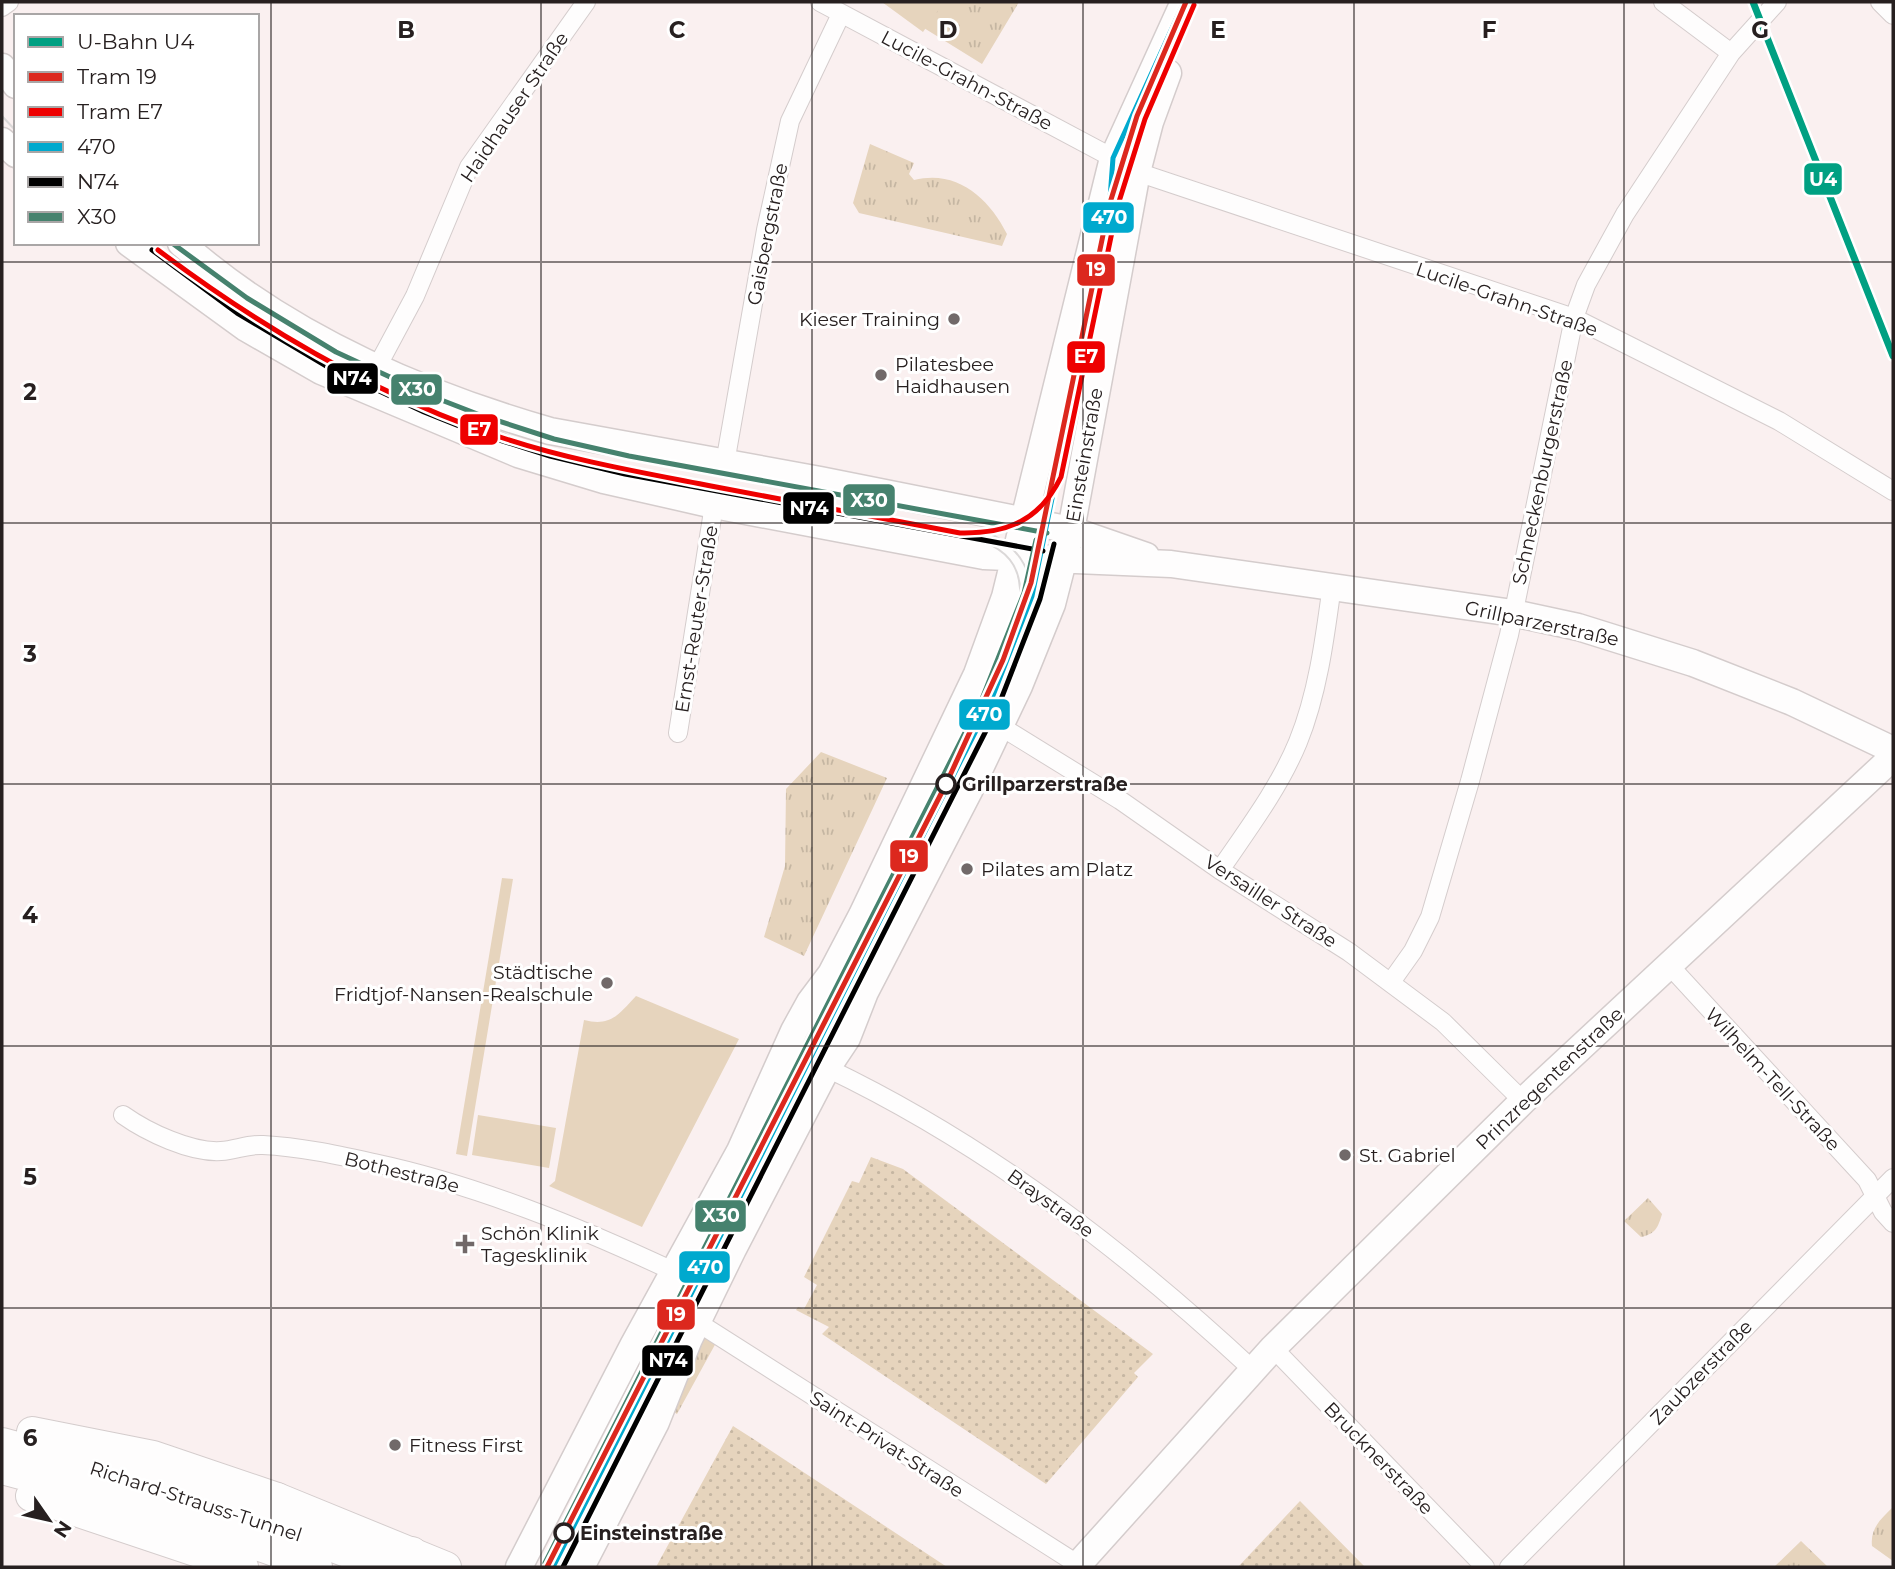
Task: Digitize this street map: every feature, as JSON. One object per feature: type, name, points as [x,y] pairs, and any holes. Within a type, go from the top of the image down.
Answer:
[{"type":"main road","name":"Einsteinstraße","points":[[519,1567],[634,1344],[740,1151],[794,1031],[810,1002],[831,974],[862,915],[950,733],[994,631],[1113,158],[1184,2]]},
{"type":"main road","name":"Einsteinstraße","points":[[581,1567],[656,1422],[697,1322],[827,1068],[853,1026],[865,992],[1000,726],[1044,624],[1071,530],[1137,172],[1166,78],[1201,2]]},
{"type":"main road","points":[[2,67],[14,82]]},
{"type":"main road","name":"Grillparzerstraße","points":[[132,245],[246,328],[356,388],[518,454],[617,483],[714,505],[984,556],[1171,564],[1513,613],[1578,627],[1693,663],[1792,702],[1893,750]]},
{"type":"main road","name":"Grillparzerstraße","points":[[183,245],[225,279],[276,313],[377,367],[462,402],[550,431],[1071,530],[1171,564]]},
{"type":"main road","name":"Prinzregentenstraße","points":[[1079,1566],[1273,1348],[1523,1101],[1893,757]]},
{"type":"main road","points":[[2,1433],[26,1431],[153,1456],[277,1498],[406,1562],[446,1567]]},
{"type":"main road","name":"Richard-Strauss-Tunnel","points":[[2,1443],[185,1493],[406,1562]]},
{"type":"main road","name":"Richard-Strauss-Tunnel","points":[[2,1469],[248,1540],[317,1567]]},
{"type":"main road","points":[[2,1485],[243,1567]]},
{"type":"street","points":[[2,7],[9,2]]},
{"type":"street","name":"Haidhauser Straße","points":[[377,367],[415,296],[469,167],[586,2]]},
{"type":"street","name":"Lucile-Grahn-Straße","points":[[820,2],[1113,158]]},
{"type":"street","points":[[1663,2],[1731,53]]},
{"type":"street","name":"Schneckenburgerstraße","points":[[1391,982],[1413,951],[1430,917],[1470,781],[1513,613],[1574,318],[1586,285],[1625,214],[1731,53],[1777,2]]},
{"type":"street","points":[[1880,2],[1893,15]]},
{"type":"street","name":"Gaisbergstraße","points":[[725,463],[766,230],[790,121],[841,14]]},
{"type":"street","name":"Lucile-Grahn-Straße","points":[[1137,172],[1574,318],[1743,401],[1891,484]]},
{"type":"street","name":"Ernst-Reuter-Straße","points":[[678,733],[714,505]]},
{"type":"street","points":[[1220,870],[1266,803],[1298,742],[1317,675],[1332,585]]},
{"type":"street","name":"Versailler Straße","points":[[1000,726],[1120,800],[1220,870],[1391,982],[1443,1022],[1523,1101]]},
{"type":"street","name":"Wilhelm-Tell-Straße","points":[[1668,964],[1867,1180],[1874,1196],[1893,1223]]},
{"type":"street","name":"Braystraße","points":[[827,1068],[961,1139],[1090,1229],[1253,1370]]},
{"type":"street","name":"Bothestraße","points":[[123,1115],[165,1140],[220,1151],[251,1144],[294,1147],[377,1164],[453,1184],[536,1213],[675,1272]]},
{"type":"street","name":"Zaubzerstraße","points":[[1509,1567],[1893,1178]]},
{"type":"street","name":"Saint-Privat-Straße","points":[[697,1322],[1079,1566]]},
{"type":"street","name":"Brucknerstraße","points":[[1273,1348],[1485,1567]]},
{"type":"green space","points":[[882,2],[1019,2],[982,64]]},
{"type":"green space","points":[[882,2],[944,2],[923,32]]},
{"type":"green space","points":[[870,144],[914,163],[909,174],[914,180],[944,179],[970,189],[1000,221],[1007,234],[1002,246],[859,213],[853,203]]},
{"type":"green space","points":[[821,752],[887,778],[804,956],[764,937],[785,866],[786,789]]},
{"type":"green space","points":[[502,878],[513,879],[467,1156],[456,1154]]},
{"type":"green space","points":[[636,996],[739,1039],[642,1227],[549,1186],[555,1181],[584,1020],[608,1020]]},
{"type":"green space","points":[[478,1115],[556,1128],[549,1168],[472,1155]]},
{"type":"green space","points":[[871,1157],[903,1169],[1153,1354],[1134,1373],[1138,1377],[1046,1484],[822,1334],[829,1327],[796,1310],[798,1307],[804,1309],[817,1285],[804,1277],[852,1181],[859,1183]]},
{"type":"green space","points":[[1648,1198],[1662,1214],[1655,1230],[1641,1237],[1624,1221]]},
{"type":"green space","points":[[705,1338],[717,1341],[677,1414],[672,1411],[699,1340]]},
{"type":"green space","points":[[733,1426],[755,1440],[947,1567],[656,1567]]},
{"type":"green space","points":[[1300,1501],[1365,1567],[1238,1567]]},
{"type":"green space","points":[[1893,1507],[1893,1561],[1872,1546],[1872,1540],[1877,1524]]},
{"type":"green space","points":[[1801,1541],[1828,1567],[1774,1567]]},
{"type":"tram line","name":"19","points":[[547,1567],[946,784],[1003,660],[1031,583],[1109,206],[1137,116],[1186,2]]},
{"type":"tram line","name":"E7","points":[[158,250],[238,307],[322,357],[409,401],[500,437],[578,459],[711,486],[960,533],[993,531],[1021,522],[1032,514],[1053,492],[1061,477],[1117,208],[1145,119],[1194,5]]},
{"type":"tram line","points":[[2,116],[14,129]]},
{"type":"tram line","points":[[153,245],[234,308],[287,342],[364,382],[442,414],[523,441],[605,463],[689,482],[941,529],[983,541],[1010,560],[1017,572],[1020,588],[1014,633]]},
{"type":"tram line","points":[[989,534],[1017,526],[1038,513],[1054,493],[1065,467]]},
{"type":"tram line","points":[[985,532],[1008,545],[1024,564],[1031,588],[1029,615]]},
{"type":"metro line","name":"U4","points":[[1753,2],[1893,356]]},
{"type":"transit line","name":"470","points":[[553,1567],[990,703],[1032,596],[1108,226],[1113,158],[1184,2]]},
{"type":"transit line","name":"X30","points":[[175,245],[247,298],[336,352],[431,396],[480,415],[554,439],[629,456],[1047,533]]},
{"type":"transit line","name":"N74","points":[[152,250],[237,313],[328,367],[474,432],[550,456],[625,474],[1043,551]]},
{"type":"transit line","name":"X30","points":[[545,1563],[982,699],[1024,593],[1036,540]]},
{"type":"transit line","name":"N74","points":[[563,1567],[998,707],[1040,599],[1054,544]]},
{"type":"place","name":"Kieser Training","points":[[954,319]]},
{"type":"place","name":"Pilatesbee Haidhausen","points":[[881,375]]},
{"type":"place","name":"Grillparzerstraße","points":[[946,784]]},
{"type":"place","name":"Pilates am Platz","points":[[967,869]]},
{"type":"place","name":"Städtische Fridtjof-Nansen-Realschule","points":[[607,983]]},
{"type":"place","name":"St. Gabriel","points":[[1345,1155]]},
{"type":"place","name":"Schön Klinik Tagesklinik","points":[[465,1244]]},
{"type":"place","name":"Fitness First","points":[[395,1445]]},
{"type":"place","name":"Einsteinstraße","points":[[564,1533]]}]
